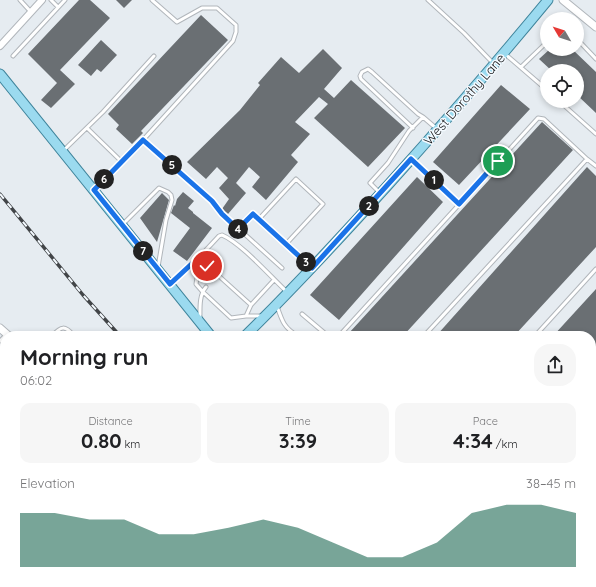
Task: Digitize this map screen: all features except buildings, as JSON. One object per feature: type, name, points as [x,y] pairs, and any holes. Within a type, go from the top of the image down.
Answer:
[{"type":"main road","name":"West Dorothy Lane","points":[[250,331],[312,268],[438,130],[548,0]]},
{"type":"main road","points":[[0,74],[207,331]]},
{"type":"street","points":[[0,46],[42,0]]},
{"type":"street","points":[[563,0],[596,27]]},
{"type":"lane","points":[[20,0],[31,12]]},
{"type":"lane","points":[[51,0],[58,7]]},
{"type":"lane","points":[[13,56],[65,0]]},
{"type":"lane","points":[[94,190],[143,140],[233,41],[236,32],[236,25],[218,8],[202,8],[177,22],[152,0]]},
{"type":"lane","points":[[428,0],[464,33],[494,65]]},
{"type":"lane","points":[[584,46],[596,59]]},
{"type":"lane","points":[[521,67],[540,49]]},
{"type":"lane","points":[[504,53],[540,84]]},
{"type":"lane","points":[[63,152],[154,56]]},
{"type":"lane","points":[[413,128],[361,79],[361,74],[365,70],[368,69],[372,72],[438,130]]},
{"type":"lane","points":[[567,108],[596,134]]},
{"type":"lane","points":[[381,193],[370,183],[388,163],[413,128],[423,117]]},
{"type":"lane","points":[[344,331],[538,118],[544,119],[596,166]]},
{"type":"lane","points":[[87,128],[122,162]]},
{"type":"lane","points":[[143,140],[212,201],[222,214],[282,268]]},
{"type":"lane","points":[[411,159],[459,204]]},
{"type":"lane","points":[[429,331],[587,159]]},
{"type":"lane","points":[[259,220],[296,179],[323,204],[286,244]]},
{"type":"lane","points":[[121,225],[159,188],[164,189],[171,195],[172,200],[166,220],[158,270]]},
{"type":"lane","points":[[239,229],[253,214],[312,268]]},
{"type":"lane","points":[[170,284],[219,236],[222,235],[227,237],[247,254],[288,293]]},
{"type":"lane","points":[[198,258],[233,292],[251,305]]},
{"type":"lane","points":[[207,266],[197,278],[196,284],[226,314],[233,319],[246,316],[265,316]]},
{"type":"lane","points":[[540,331],[596,269]]},
{"type":"lane","points":[[246,316],[251,305],[274,280]]},
{"type":"lane","points":[[201,323],[200,304],[202,291],[206,287]]},
{"type":"lane","points":[[212,300],[215,296]]},
{"type":"lane","points":[[220,308],[224,303]]},
{"type":"lane","points":[[277,304],[284,325],[290,331]]},
{"type":"lane","points":[[226,314],[230,309]]},
{"type":"lane","points":[[302,314],[322,331]]},
{"type":"lane","points":[[57,331],[63,328],[69,331]]},
{"type":"railway","points":[[0,194],[83,295],[115,331]]},
{"type":"route","points":[[207,266],[198,258],[170,284],[94,190],[143,140],[212,201],[222,214],[238,229],[253,214],[292,248],[312,268],[411,159],[459,204],[498,161]]}]
